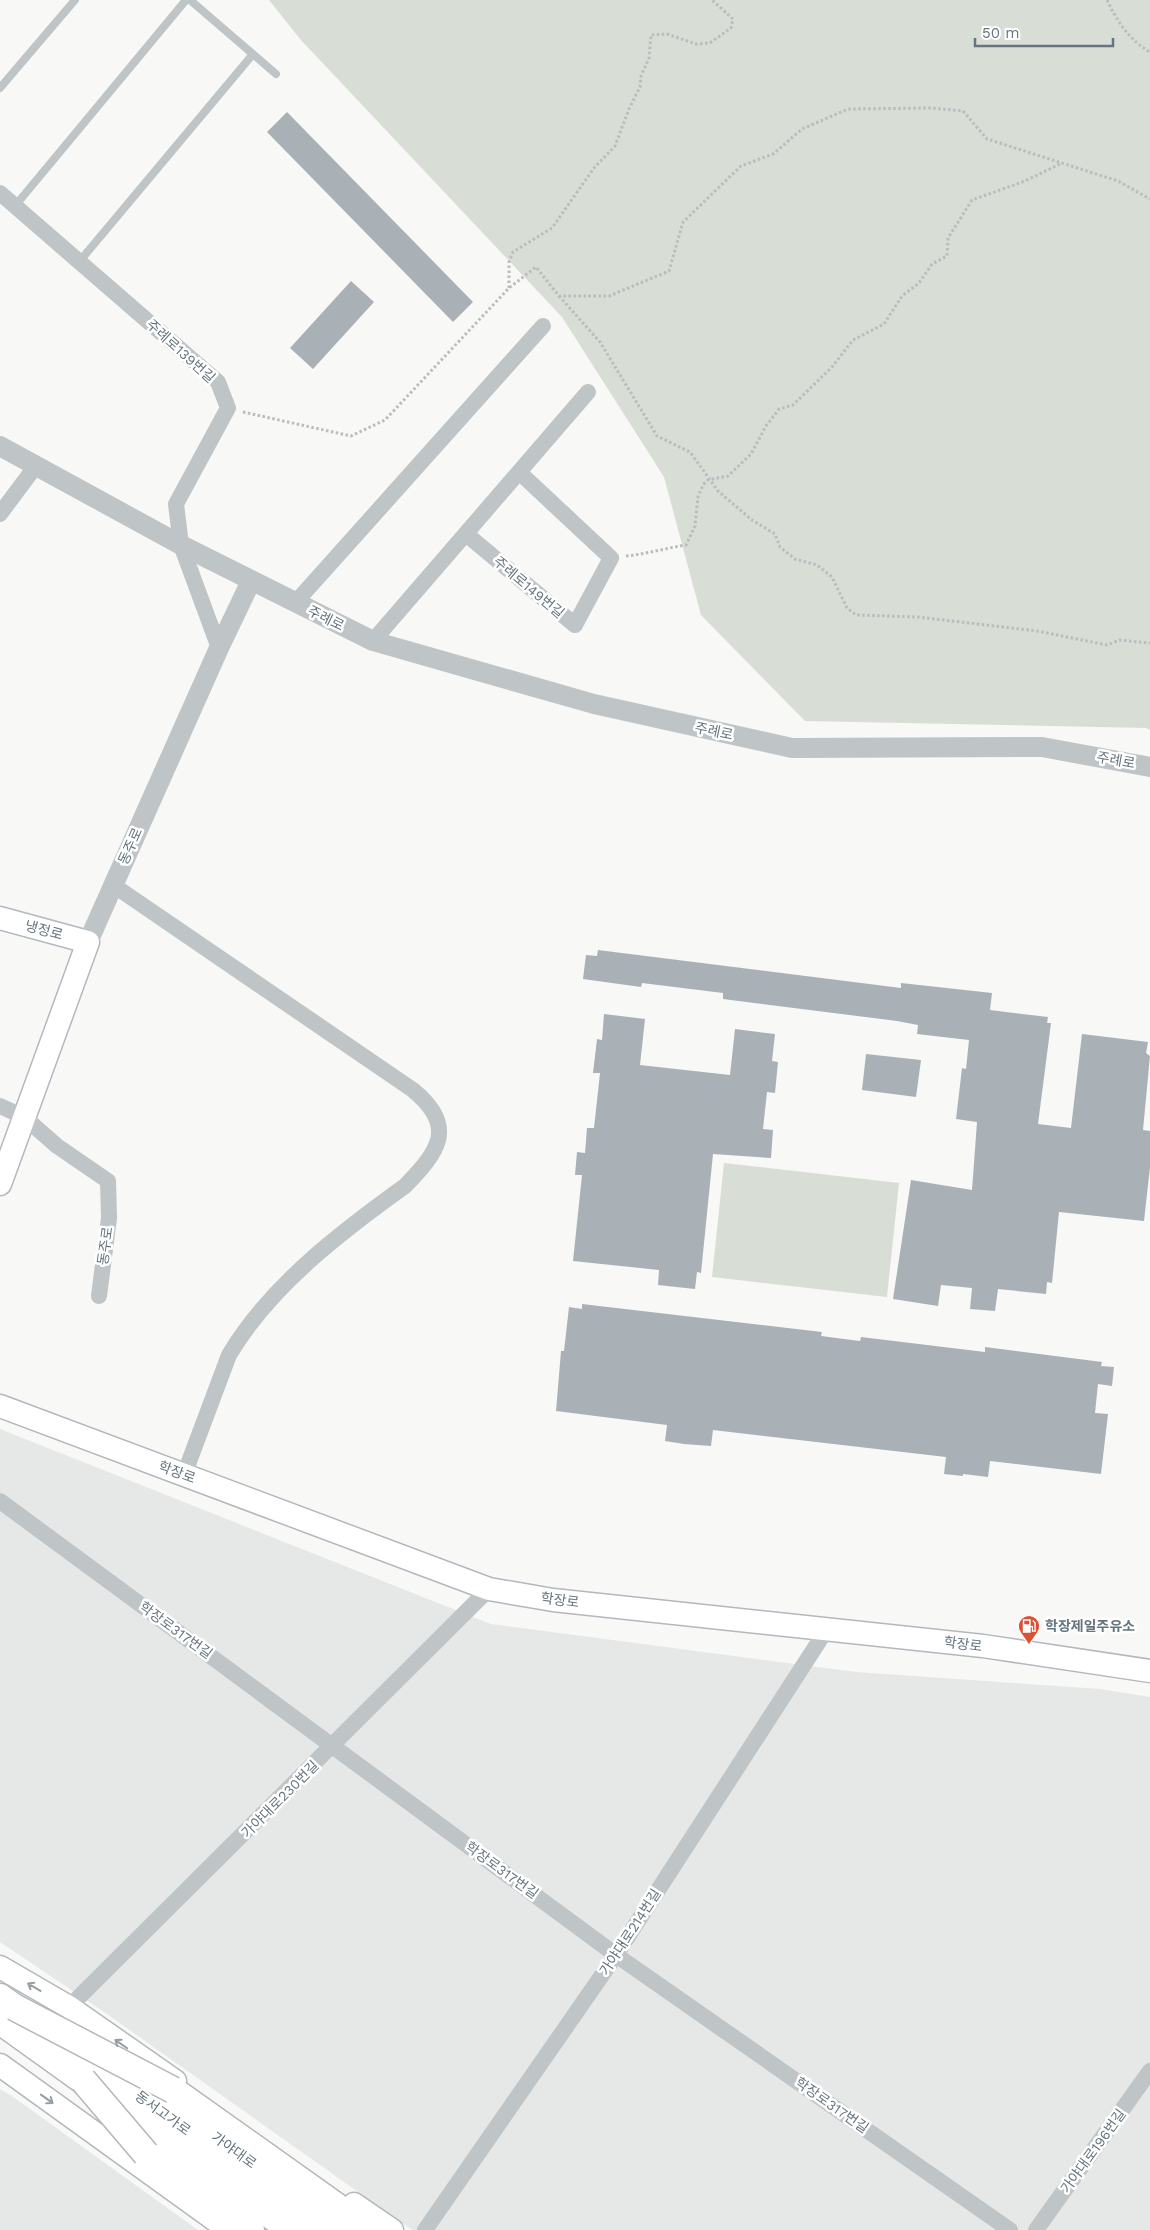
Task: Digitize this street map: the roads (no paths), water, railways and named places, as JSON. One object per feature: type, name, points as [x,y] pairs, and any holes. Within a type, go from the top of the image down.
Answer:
[{"type":"highway","name":"동서고가로","points":[[5,2008],[83,2080],[291,2230]]},
{"type":"highway","name":"동서고가로","points":[[5,2008],[326,2230]]},
{"type":"highway","points":[[5,2008],[174,2090],[370,2230]]},
{"type":"highway","points":[[83,2080],[146,2154],[251,2230]]},
{"type":"main road","name":"냉정로","points":[[0,918],[88,942]]},
{"type":"main road","name":"동주로","points":[[0,1184],[88,942]]},
{"type":"main road","name":"학장로","points":[[0,1406],[490,1589],[553,1600],[983,1646],[1150,1671]]},
{"type":"main road","points":[[0,1967],[69,2008],[392,2230]]},
{"type":"main road","name":"가야대로","points":[[0,1984],[345,2230]]},
{"type":"main road","points":[[0,2037],[272,2230]]},
{"type":"main road","points":[[2,2071],[228,2230]]},
{"type":"street","name":"주례로139번길","points":[[0,194],[218,382],[228,408],[176,504],[181,545]]},
{"type":"street","name":"주례로","points":[[295,603],[544,326]]},
{"type":"street","points":[[373,641],[588,392]]},
{"type":"street","name":"주례로","points":[[0,446],[35,467],[181,545],[373,641],[594,704],[792,748],[1042,747],[1150,766]]},
{"type":"street","points":[[0,514],[35,467]]},
{"type":"street","name":"주례로149번길","points":[[466,534],[575,625],[611,558],[519,472]]},
{"type":"street","points":[[181,545],[218,648]]},
{"type":"street","name":"동주로","points":[[88,942],[218,648],[251,581]]},
{"type":"street","points":[[113,884],[413,1090],[426,1100],[434,1112],[439,1125],[439,1139],[434,1154],[421,1170],[405,1186],[292,1277],[236,1342],[229,1355],[184,1475]]},
{"type":"street","name":"동주로","points":[[0,1106],[24,1117],[57,1146],[108,1181],[109,1218],[99,1296]]},
{"type":"street","name":"학장로317번길","points":[[0,1501],[616,1954],[1010,2230]]},
{"type":"street","name":"가야대로230번길","points":[[69,2008],[490,1589]]},
{"type":"street","name":"가야대로214번길","points":[[425,2230],[616,1954],[827,1628]]},
{"type":"street","name":"가야대로196번길","points":[[1036,2230],[1150,2071]]},
{"type":"lane","points":[[0,88],[75,0]]},
{"type":"lane","points":[[15,206],[186,0]]},
{"type":"lane","points":[[190,0],[276,74]]},
{"type":"lane","points":[[79,262],[253,54]]},
{"type":"place","name":"학장제일주유소","points":[[1029,1645]]}]
